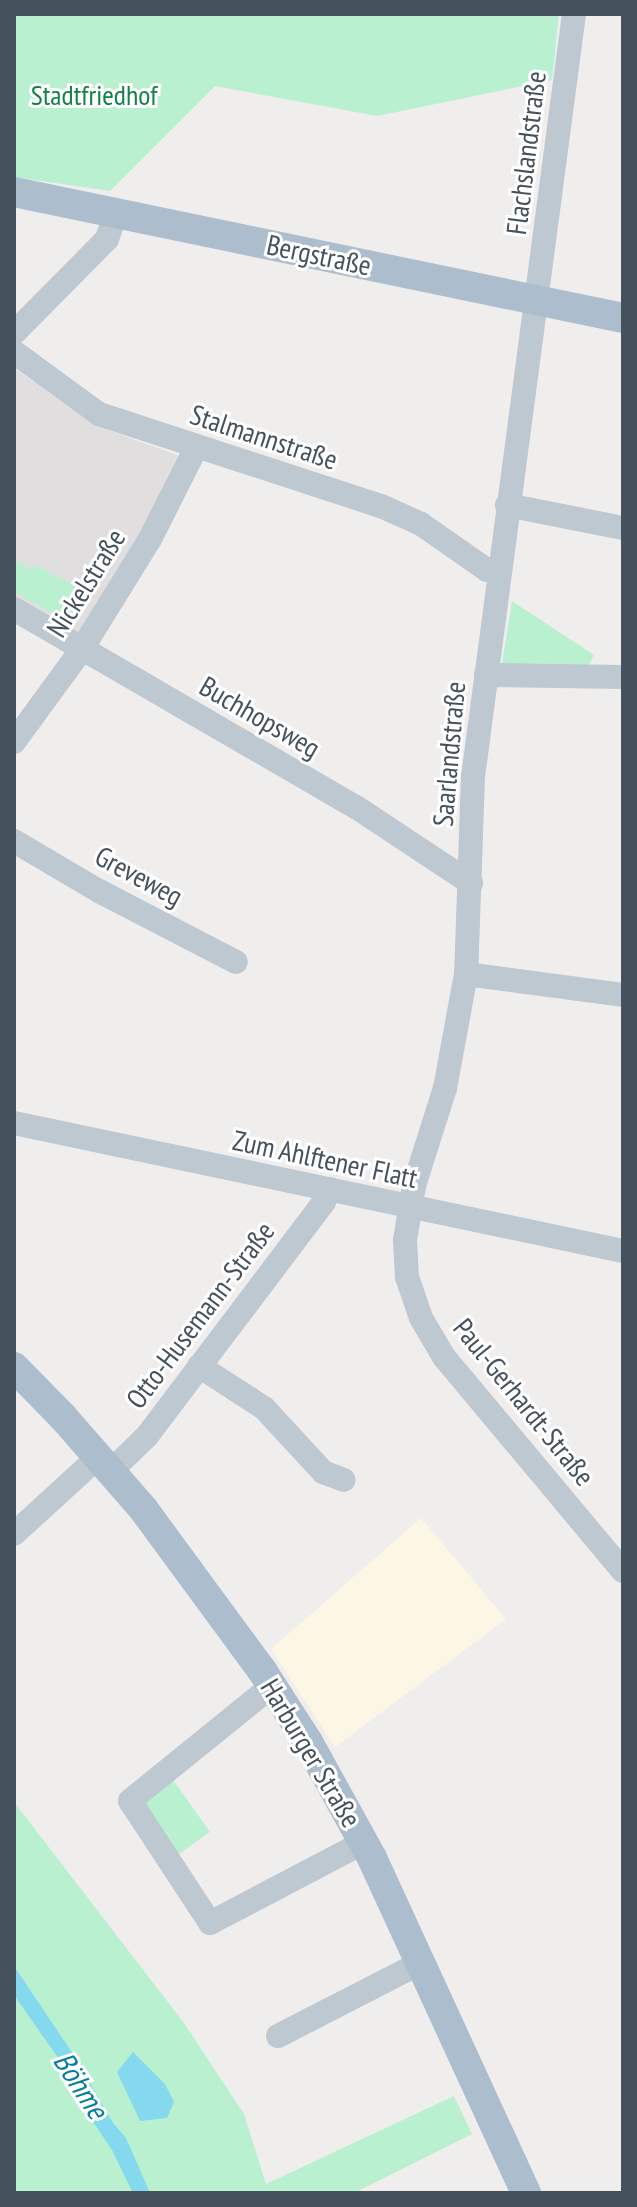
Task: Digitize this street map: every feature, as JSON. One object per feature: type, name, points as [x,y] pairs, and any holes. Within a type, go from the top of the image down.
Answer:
[{"type":"main road","name":"Bergstraße","points":[[14,192],[623,318]]},
{"type":"main road","name":"Harburger Straße","points":[[14,1367],[105,1464],[195,1577],[273,1685],[364,1842],[526,2193]]},
{"type":"street","name":"Flachslandstraße","points":[[538,300],[574,14]]},
{"type":"street","points":[[14,333],[107,239],[116,213]]},
{"type":"street","name":"Saarlandstraße","points":[[410,1209],[445,1088],[466,974],[473,777],[507,505],[538,300]]},
{"type":"street","name":"Stalmannstraße","points":[[14,352],[99,414],[381,506],[421,524],[487,570],[499,573]]},
{"type":"street","name":"Nickelstraße","points":[[14,742],[82,649],[150,539],[196,448]]},
{"type":"street","points":[[507,505],[623,528]]},
{"type":"street","name":"Buchhopsweg","points":[[14,609],[356,807],[471,883]]},
{"type":"street","points":[[486,675],[623,677]]},
{"type":"street","name":"Greveweg","points":[[14,841],[99,891],[236,962]]},
{"type":"street","points":[[466,974],[623,995]]},
{"type":"street","name":"Zum Ahlftener Flatt","points":[[14,1123],[410,1209],[623,1251]]},
{"type":"street","name":"Otto-Husemann-Straße","points":[[14,1534],[147,1436],[324,1202],[329,1189]]},
{"type":"street","name":"Paul-Gerhardt-Straße","points":[[410,1209],[405,1240],[407,1277],[428,1331],[444,1357],[623,1571]]},
{"type":"street","points":[[199,1366],[264,1408],[323,1472],[344,1480]]},
{"type":"street","points":[[273,1685],[130,1801],[210,1923],[364,1842]]},
{"type":"street","points":[[278,2036],[420,1963]]},
{"type":"shaded area","points":[[14,368],[94,425],[180,456],[141,533],[80,637],[14,599]]},
{"type":"shaded area","points":[[421,1518],[506,1619],[335,1747],[271,1649]]},
{"type":"green space","name":"Stadtfriedhof","points":[[14,14],[559,14],[552,80],[377,116],[215,86],[110,191],[14,177]]},
{"type":"green space","points":[[14,560],[33,570],[36,565],[89,594],[72,624],[14,592]]},
{"type":"green space","points":[[512,601],[594,655],[587,669],[502,664]]},
{"type":"green space","points":[[171,1777],[210,1832],[173,1858],[142,1800]]},
{"type":"green space","points":[[14,1802],[184,2023],[244,2114],[266,2184],[454,2096],[472,2134],[354,2193],[14,2193]]},
{"type":"water","name":"Böhme","points":[[14,1966],[73,2054],[113,2123],[126,2138],[150,2193],[133,2193],[112,2150],[77,2098],[61,2062],[14,1995]]},
{"type":"water","points":[[133,2052],[165,2084],[174,2102],[167,2118],[140,2121],[117,2072]]}]
